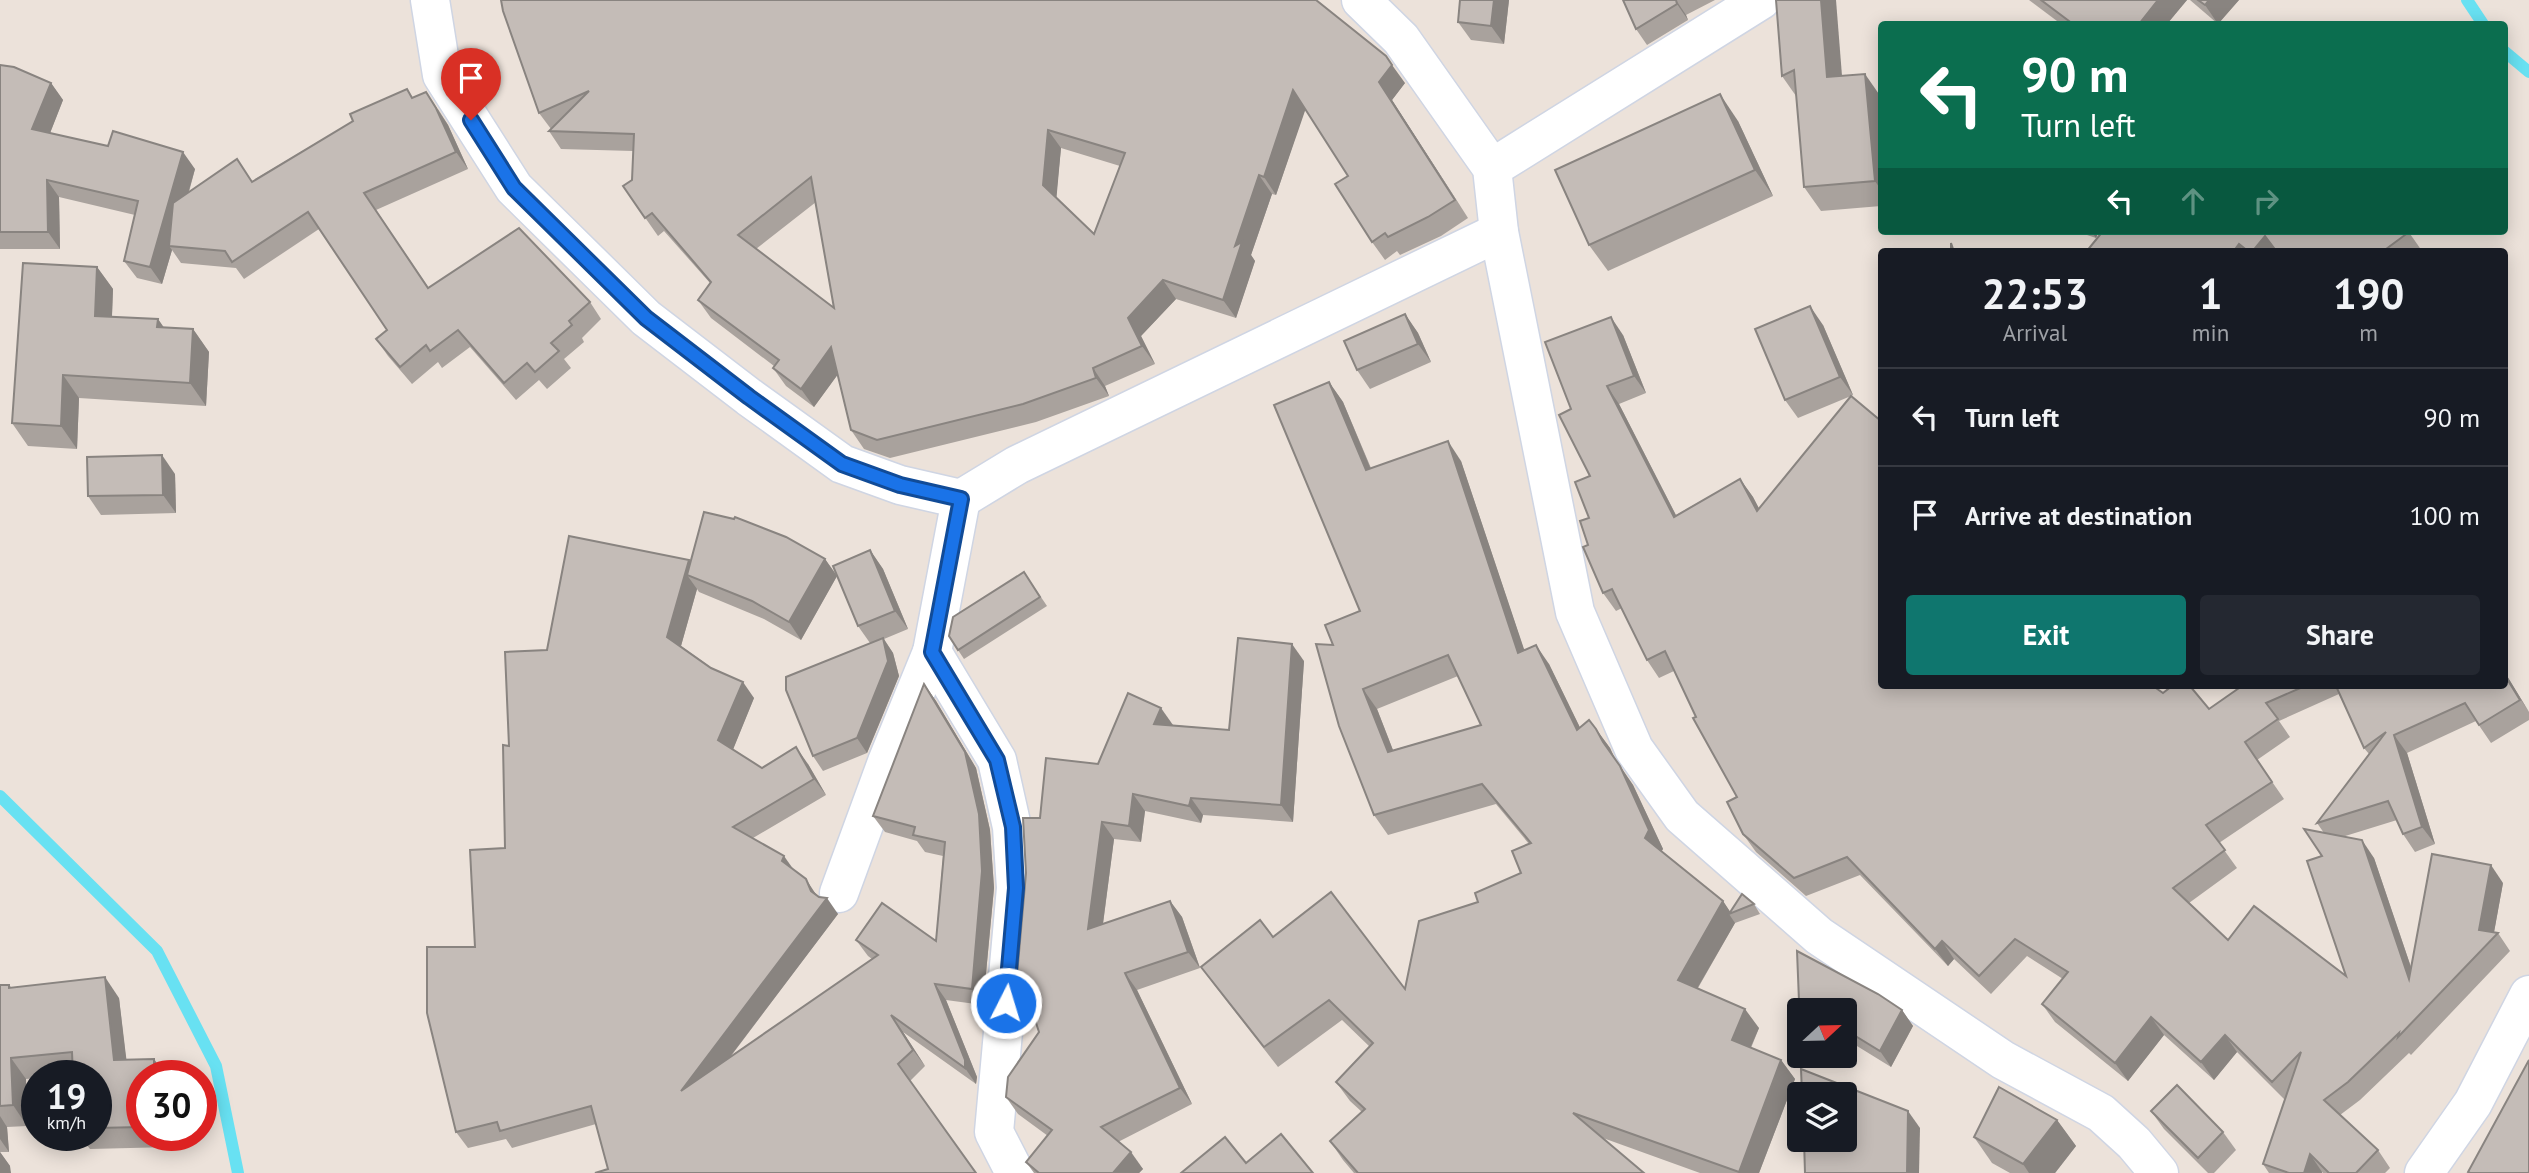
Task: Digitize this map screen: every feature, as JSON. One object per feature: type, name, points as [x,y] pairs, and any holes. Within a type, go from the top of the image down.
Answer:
[{"type":"street","points":[[430,0],[442,75],[514,188],[646,318],[842,464],[900,485],[961,499],[1017,465],[1499,232]]},
{"type":"street","points":[[1362,0],[1401,39],[1492,168],[1499,232],[1575,612],[1634,749],[1682,817],[1819,936],[2003,1060],[2101,1112],[2134,1143],[2159,1173]]},
{"type":"street","points":[[1492,168],[1761,0]]},
{"type":"street","points":[[839,892],[887,762],[932,652],[961,499]]},
{"type":"street","points":[[932,652],[997,760],[1013,827],[1016,888],[994,1132],[1015,1173]]},
{"type":"street","points":[[2424,1173],[2473,1102],[2529,995]]},
{"type":"building","points":[[501,0],[1316,0],[1386,56],[1392,65],[1379,82],[1455,200],[1428,217],[1388,237],[1385,233],[1372,242],[1335,184],[1348,176],[1293,90],[1264,177],[1259,175],[1235,246],[1242,242],[1223,300],[1163,280],[1128,318],[1142,346],[1093,368],[1096,378],[1023,404],[877,440],[851,430],[831,347],[801,389],[773,368],[779,360],[698,300],[711,282],[652,213],[645,218],[623,186],[632,180],[634,134],[549,131],[589,91],[539,113]],"holes":[[[1048,130],[1125,153],[1094,234],[1043,185]],[[811,177],[834,308],[738,235]]]},
{"type":"building","points":[[1460,0],[1494,0],[1491,26],[1458,22]]},
{"type":"building","points":[[1623,0],[1676,0],[1677,4],[1636,29]]},
{"type":"building","points":[[1776,0],[1821,0],[1827,77],[1865,74],[1875,181],[1804,187],[1794,70],[1782,76]]},
{"type":"building","points":[[2041,0],[2158,0],[2141,21],[2069,21]]},
{"type":"building","points":[[0,65],[14,67],[51,83],[32,129],[108,146],[113,131],[183,152],[150,267],[124,261],[138,201],[47,180],[48,232],[0,232]]},
{"type":"building","points":[[407,89],[412,98],[426,92],[456,152],[364,193],[428,288],[519,228],[590,302],[569,321],[572,325],[551,343],[559,351],[535,372],[527,363],[504,383],[458,330],[430,351],[426,345],[400,367],[376,339],[387,330],[308,212],[232,262],[225,251],[169,246],[173,203],[237,159],[252,182],[353,121],[350,114]]},
{"type":"building","points":[[1720,94],[1755,170],[1589,245],[1555,170]]},
{"type":"building","points":[[2100,235],[2405,235],[2387,248],[2274,248],[2265,236],[2255,248],[2244,248],[2239,244],[2236,248],[2089,248]]},
{"type":"building","points":[[23,263],[97,267],[95,316],[158,319],[157,327],[193,329],[190,383],[63,375],[61,426],[12,423]]},
{"type":"building","points":[[1810,306],[1840,377],[1785,400],[1755,329]]},
{"type":"building","points":[[1405,314],[1418,344],[1357,370],[1344,341]]},
{"type":"building","points":[[1611,317],[1634,376],[1607,386],[1674,517],[1740,479],[1757,511],[1851,396],[1878,418],[1878,689],[2157,689],[2163,693],[2168,689],[2192,689],[2209,709],[2238,689],[2298,689],[2266,703],[2278,719],[2245,742],[2272,782],[2206,825],[2225,850],[2173,888],[2228,940],[2254,906],[2346,976],[2307,861],[2322,856],[2304,829],[2362,840],[2409,979],[2432,854],[2491,865],[2479,930],[2498,933],[2398,1037],[2399,1033],[2348,1082],[2324,1100],[2378,1150],[2356,1173],[2329,1173],[2310,1154],[2304,1173],[2289,1173],[2263,1164],[2301,1052],[2272,1082],[2225,1035],[2201,1062],[2151,1017],[2115,1063],[2042,1004],[2068,972],[2015,939],[1979,976],[1942,941],[1935,949],[1847,857],[1794,878],[1743,834],[1727,802],[1737,797],[1693,718],[1696,717],[1665,651],[1647,660],[1612,589],[1603,593],[1583,547],[1588,545],[1580,521],[1589,518],[1575,482],[1590,476],[1559,415],[1571,409],[1545,342]]},
{"type":"building","points":[[1329,382],[1366,470],[1448,441],[1518,653],[1536,645],[1577,730],[1589,720],[1596,729],[1620,766],[1649,830],[1645,838],[1723,901],[1678,980],[1745,1009],[1732,1040],[1781,1060],[1739,1172],[1573,1113],[1644,1173],[1358,1173],[1330,1141],[1365,1109],[1336,1082],[1373,1043],[1329,1000],[1264,1047],[1201,967],[1260,920],[1273,937],[1331,892],[1405,989],[1419,921],[1478,902],[1475,893],[1521,873],[1512,851],[1531,843],[1482,784],[1374,815],[1339,726],[1316,644],[1333,645],[1325,625],[1360,611],[1274,405]],"holes":[[[1448,655],[1481,725],[1388,752],[1363,689]]]},
{"type":"building","points":[[162,455],[163,495],[88,496],[87,457]]},
{"type":"building","points":[[704,512],[734,519],[735,517],[786,537],[825,559],[789,622],[752,601],[687,575]]},
{"type":"building","points":[[569,536],[689,560],[667,637],[711,668],[743,682],[718,740],[762,768],[796,747],[814,779],[733,827],[784,856],[782,861],[806,879],[811,891],[819,897],[827,898],[681,1091],[878,955],[856,940],[882,903],[936,941],[945,842],[913,835],[915,827],[873,816],[924,684],[965,752],[979,814],[982,871],[972,989],[935,984],[965,1060],[965,1068],[891,1015],[913,1050],[898,1064],[976,1173],[595,1173],[608,1169],[591,1106],[500,1131],[497,1122],[456,1132],[427,1013],[427,947],[475,947],[470,850],[505,848],[503,745],[509,746],[505,652],[547,650]]},
{"type":"building","points":[[870,550],[895,611],[858,626],[833,566]]},
{"type":"building","points":[[1024,572],[1040,597],[958,650],[949,636],[953,617]]},
{"type":"building","points":[[883,638],[888,661],[857,738],[813,756],[786,690],[786,677]]},
{"type":"building","points":[[1238,638],[1292,644],[1281,805],[1191,798],[1189,806],[1133,794],[1129,826],[1102,822],[1088,929],[1170,901],[1188,952],[1125,973],[1180,1088],[1101,1127],[1131,1152],[1113,1173],[1039,1173],[1026,1162],[1052,1130],[1006,1097],[1008,1077],[1039,1032],[1024,986],[1016,987],[1026,873],[1023,818],[1040,818],[1046,758],[1098,764],[1128,693],[1161,708],[1154,724],[1229,730]]},
{"type":"building","points":[[2508,680],[2520,700],[2479,725],[2465,703],[2394,735],[2422,827],[2403,834],[2388,801],[2317,823],[2386,732],[2364,748],[2337,689],[2508,689]]},
{"type":"building","points":[[1742,894],[1754,904],[1729,914]]},
{"type":"building","points":[[1797,951],[1878,994],[1902,1010],[1880,1051],[1857,1037],[1857,998],[1799,998]]},
{"type":"building","points":[[105,977],[114,1060],[154,1059],[126,1060],[126,1127],[112,1128],[112,1060],[72,1060],[72,1052],[11,1058],[13,1105],[0,1106],[0,985],[9,985],[9,988]]},
{"type":"building","points":[[2529,1060],[2529,1172],[2468,1172]]},
{"type":"building","points":[[1801,1069],[1834,1082],[1802,1082]]},
{"type":"building","points":[[2177,1085],[2223,1132],[2198,1158],[2151,1111]]},
{"type":"building","points":[[1999,1087],[2057,1120],[2023,1164],[1974,1137]]},
{"type":"building","points":[[1857,1091],[1908,1111],[1907,1173],[1805,1173],[1804,1152],[1857,1152]]},
{"type":"building","points":[[1281,1134],[1313,1173],[1181,1173],[1225,1137],[1246,1163]]},
{"type":"waterway","points":[[2467,0],[2481,21]]},
{"type":"waterway","points":[[2508,54],[2529,72]]},
{"type":"waterway","points":[[0,796],[157,951],[216,1066],[238,1173]]},
{"type":"route","points":[[471,120],[514,188],[646,318],[842,464],[900,485],[961,499],[932,652],[997,760],[1013,827],[1016,888],[1006,1003]]}]
